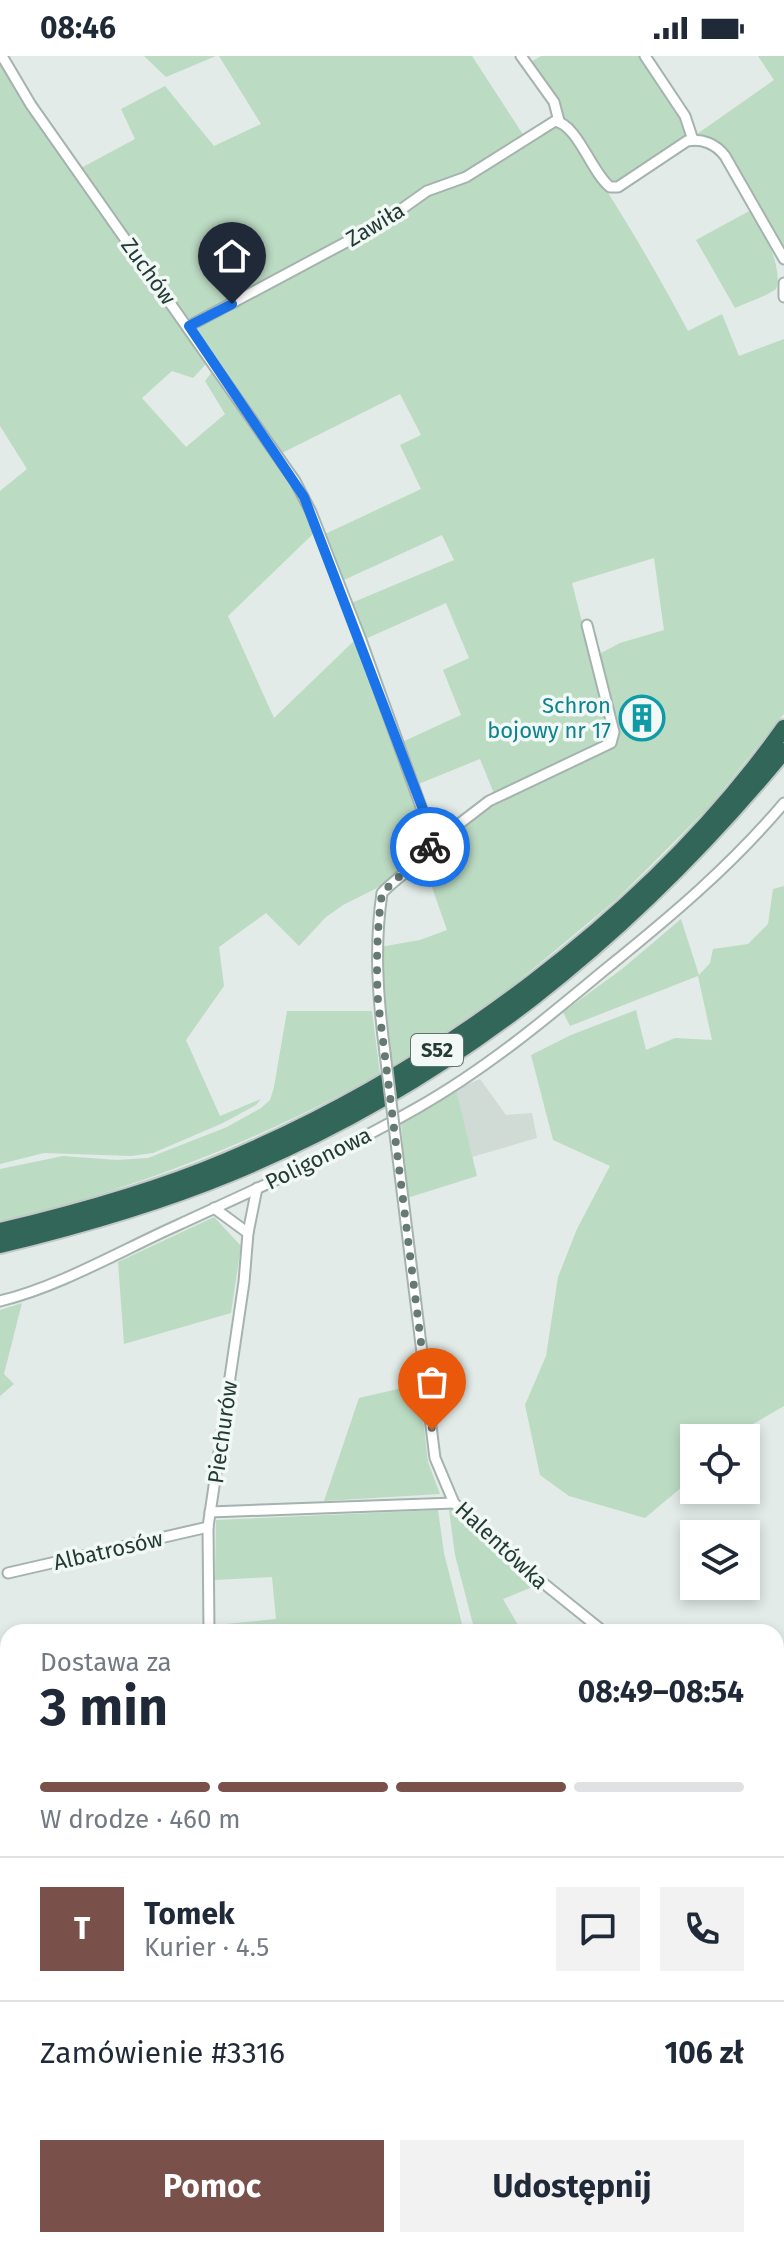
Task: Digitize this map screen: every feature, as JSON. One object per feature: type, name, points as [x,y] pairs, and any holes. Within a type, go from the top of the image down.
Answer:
[{"type":"highway","name":"S52","points":[[0,1231],[102,1204],[225,1161],[370,1091],[474,1027],[549,970],[631,898],[725,804],[784,728]]},
{"type":"highway","name":"S52","points":[[0,1245],[107,1217],[231,1174],[298,1144],[425,1073],[493,1028],[629,918],[734,812],[784,751]]},
{"type":"street","name":"Zuchów","points":[[2,56],[31,105],[189,326],[304,497],[361,640],[433,844]]},
{"type":"street","points":[[521,56],[554,102],[559,121],[571,132],[610,187],[618,187],[683,143],[693,140],[713,145],[725,156],[784,259]]},
{"type":"street","points":[[645,56],[685,116],[693,140]]},
{"type":"street","name":"Zawiła","points":[[189,326],[382,223],[427,191],[466,177],[543,126],[559,121]]},
{"type":"street","points":[[784,283],[784,297]]},
{"type":"street","points":[[433,844],[489,801],[605,748],[613,740],[614,732],[587,625]]},
{"type":"street","name":"Poligonowa","points":[[0,1301],[38,1289],[214,1208],[369,1135],[420,1107],[538,1026],[718,875],[784,803]]},
{"type":"street","name":"Halentówka","points":[[433,844],[382,893],[377,929],[377,983],[435,1458],[454,1503],[532,1574],[594,1624]]},
{"type":"street","name":"Piechurów","points":[[209,1624],[208,1527],[244,1282],[248,1233],[257,1188]]},
{"type":"street","points":[[214,1208],[248,1233]]},
{"type":"street","points":[[210,1512],[454,1503]]},
{"type":"street","name":"Albatrosów","points":[[8,1573],[208,1527]]},
{"type":"shaded area","points":[[480,1079],[506,1115],[532,1113],[537,1138],[472,1157],[456,1089]]},
{"type":"green space","points":[[144,56],[216,56],[166,77]]},
{"type":"green space","points":[[219,56],[472,56],[524,136],[466,175],[191,319],[81,168],[135,139],[121,109],[165,86],[214,146],[261,124]]},
{"type":"green space","points":[[541,56],[642,56],[684,117],[688,134],[619,182],[611,183],[561,117],[529,63]]},
{"type":"green space","points":[[758,56],[784,56],[784,256],[725,150],[697,134],[774,80]]},
{"type":"green space","points":[[0,59],[207,358],[206,364],[193,378],[172,371],[142,398],[186,447],[225,414],[205,381],[212,372],[216,373],[294,483],[316,531],[228,616],[274,718],[357,638],[429,833],[427,848],[381,886],[326,917],[299,946],[266,913],[219,947],[224,986],[186,1040],[220,1116],[261,1099],[256,1105],[153,1153],[131,1156],[44,1153],[0,1164],[0,491],[27,469],[0,426]]},
{"type":"green space","points":[[556,125],[574,142],[598,177],[688,331],[722,314],[739,356],[784,339],[784,714],[709,807],[617,899],[510,988],[392,1067],[382,1002],[380,947],[420,940],[447,930],[422,859],[479,809],[614,743],[597,659],[601,653],[620,643],[664,630],[654,558],[572,583],[612,738],[495,796],[480,759],[416,785],[400,743],[461,715],[443,670],[469,658],[446,603],[363,640],[349,604],[454,560],[442,535],[344,580],[323,535],[421,489],[400,445],[421,435],[400,394],[282,453],[197,333],[200,323]]},
{"type":"green space","points":[[753,209],[771,249],[778,281],[772,292],[735,308],[696,240]]},
{"type":"green space","points":[[784,886],[784,1406],[753,1424],[680,1424],[680,1489],[645,1518],[569,1496],[540,1475],[525,1405],[546,1356],[558,1277],[577,1229],[610,1166],[553,1140],[531,1055],[571,1035],[636,1010],[646,1050],[675,1038],[712,1040],[698,976],[570,1026],[563,1012],[622,969],[681,919],[699,975],[710,963],[713,949],[748,944],[768,924],[773,889]]},
{"type":"green space","points":[[287,1011],[372,1011],[380,1074],[287,1121],[195,1161],[101,1194],[0,1223],[0,1169],[63,1156],[117,1160],[148,1158],[227,1127],[261,1108],[270,1100],[274,1087]]},
{"type":"green space","points":[[456,1089],[477,1176],[407,1198],[401,1123]]},
{"type":"green space","points":[[214,1217],[241,1246],[231,1313],[124,1344],[118,1262]]},
{"type":"green space","points":[[22,1303],[4,1374],[14,1384],[0,1396],[0,1310]]},
{"type":"green space","points":[[419,1384],[428,1462],[440,1494],[324,1501],[359,1398]]},
{"type":"green space","points":[[438,1510],[444,1553],[462,1624],[226,1624],[276,1619],[272,1577],[215,1580],[216,1520]]},
{"type":"green space","points":[[449,1510],[455,1510],[535,1586],[503,1599],[517,1624],[473,1624],[455,1555]]},
{"type":"way so far","points":[[430,847],[382,893],[377,929],[377,967],[378,1001],[432,1430]]},
{"type":"place","name":"Schron bojowy nr 17","points":[[642,718]]},
{"type":"route","points":[[232,304],[189,326],[295,481],[311,512],[427,820],[433,840],[430,847]]}]
